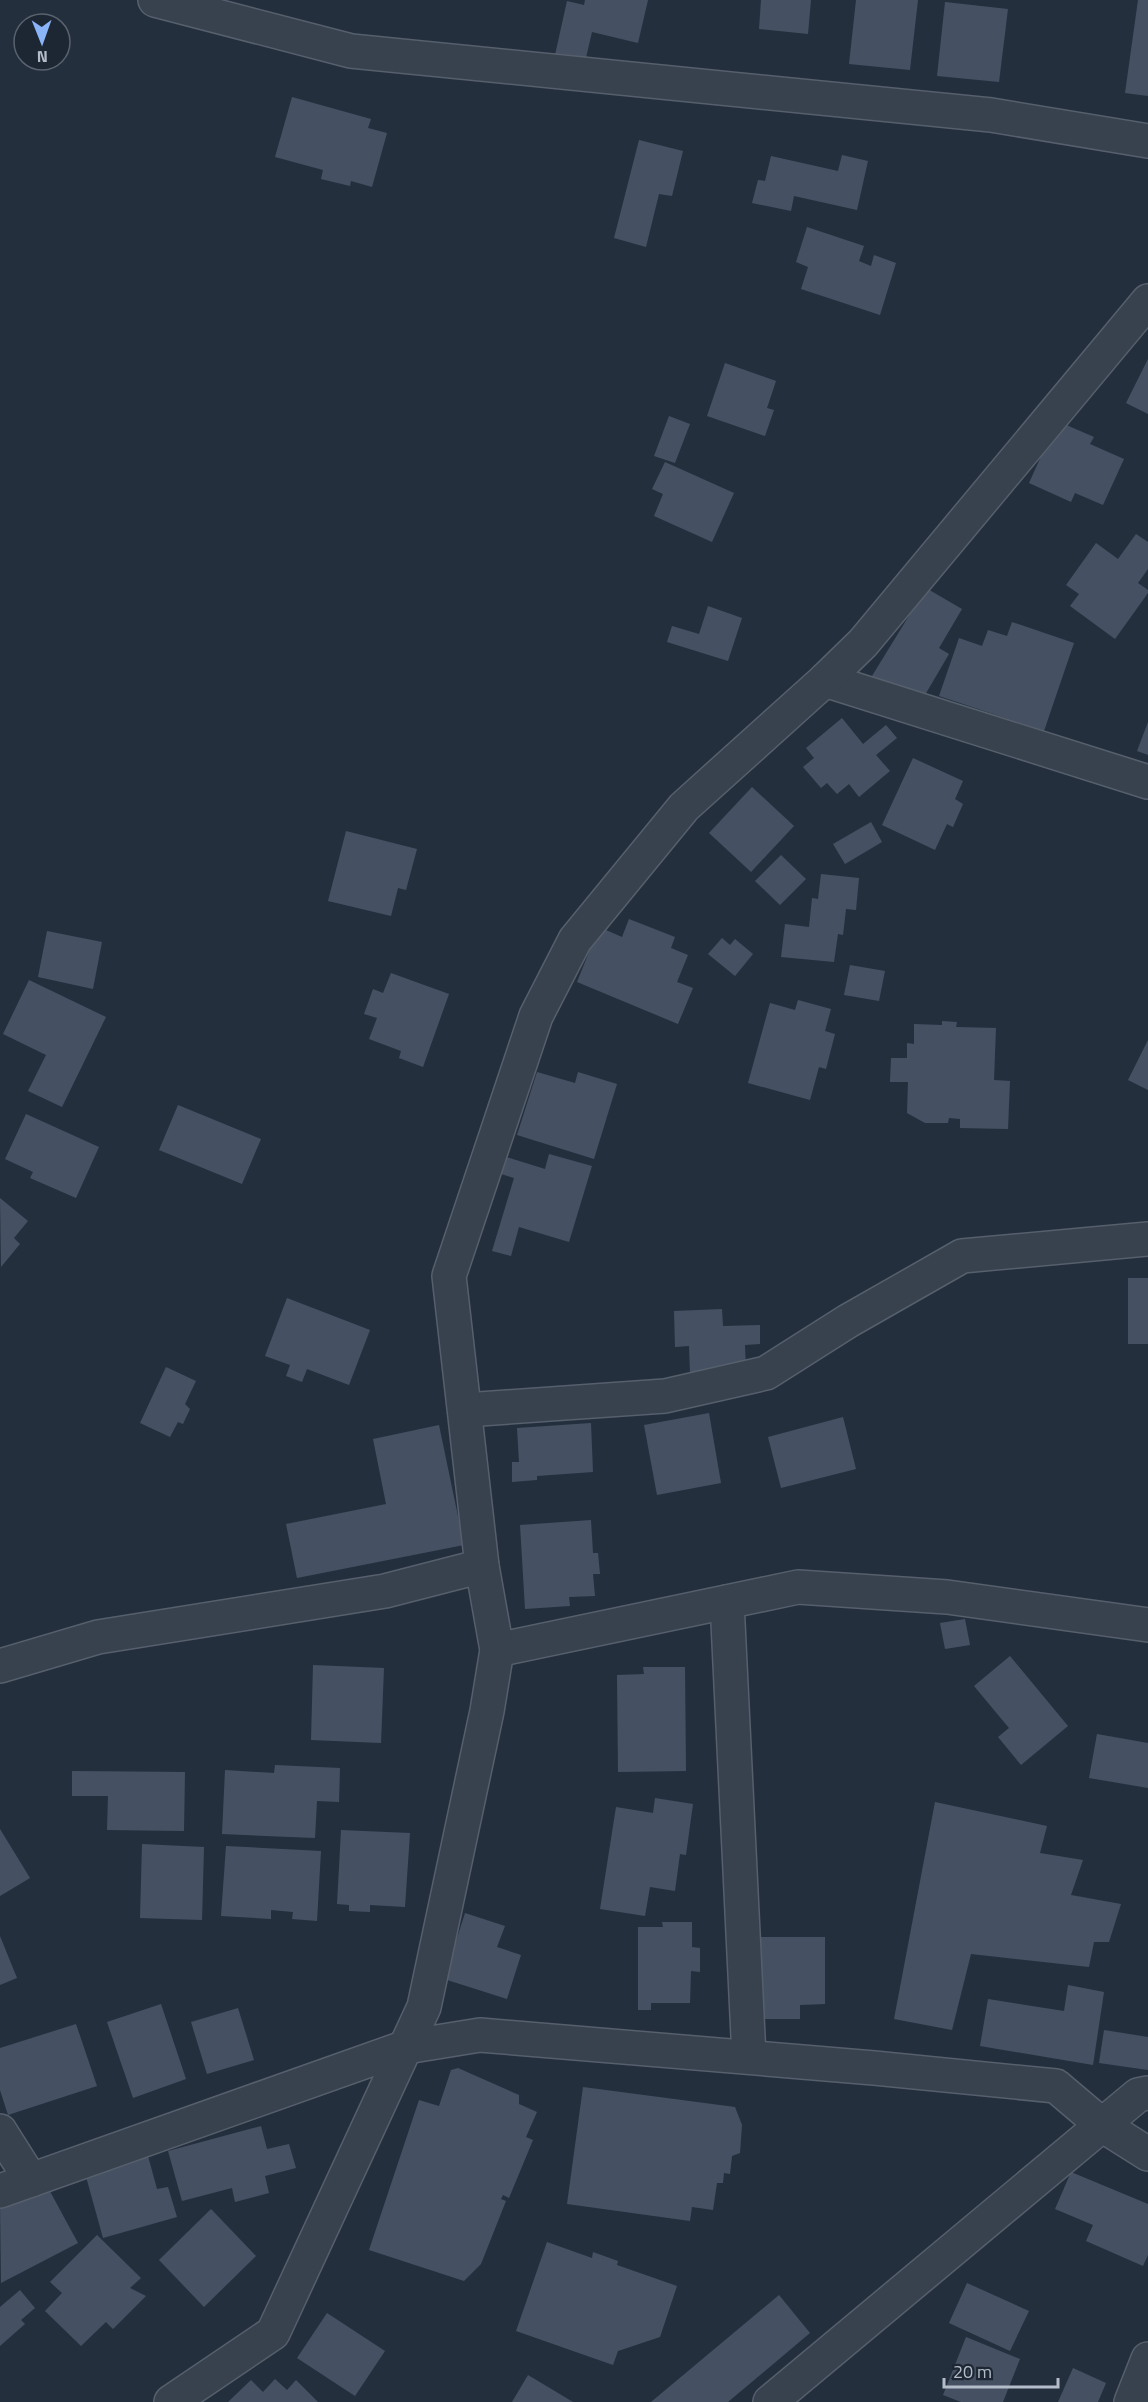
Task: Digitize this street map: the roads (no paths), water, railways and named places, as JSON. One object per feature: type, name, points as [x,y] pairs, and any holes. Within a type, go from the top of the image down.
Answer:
[{"type":"street","points":[[155,0],[351,51],[991,115],[1148,141]]},
{"type":"street","points":[[171,2402],[273,2333],[424,2007],[487,1711],[497,1650],[482,1566],[449,1276],[536,1016],[575,940],[684,807],[863,643],[1148,302]]},
{"type":"street","points":[[825,680],[1148,782]]},
{"type":"street","points":[[465,1410],[665,1396],[766,1373],[962,1256],[1148,1239]]},
{"type":"street","points":[[0,1666],[98,1637],[385,1592],[482,1566]]},
{"type":"street","points":[[497,1650],[798,1587],[946,1597],[1148,1625]]},
{"type":"street","points":[[727,1602],[749,2057]]},
{"type":"street","points":[[0,2191],[406,2047],[480,2035],[749,2057],[1056,2086],[1102,2125],[1148,2154]]},
{"type":"street","points":[[770,2402],[1138,2095],[1148,2093]]},
{"type":"street","points":[[0,2131],[30,2180]]},
{"type":"street","points":[[1131,2402],[1148,2359]]}]
